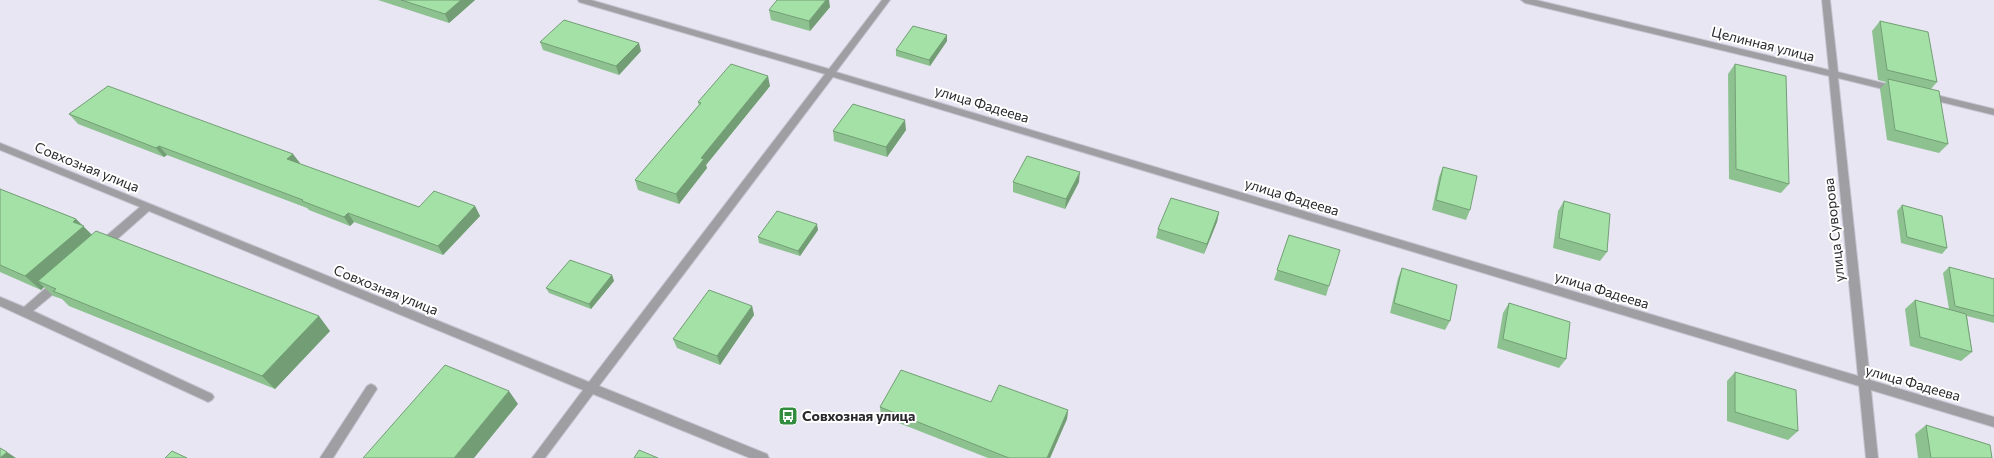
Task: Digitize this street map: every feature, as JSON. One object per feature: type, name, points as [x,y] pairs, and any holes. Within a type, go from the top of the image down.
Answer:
[{"type":"street","name":"улица Фадеева","points":[[582,0],[831,73],[1994,422]]},
{"type":"street","points":[[538,458],[886,0]]},
{"type":"street","name":"Целинная улица","points":[[1525,0],[1902,90]]},
{"type":"street","name":"улица Суворова","points":[[1826,0],[1872,458]]},
{"type":"street","points":[[1917,94],[1994,112]]},
{"type":"street","name":"Совхозная улица","points":[[0,146],[763,458]]},
{"type":"street","points":[[95,252],[147,207]]},
{"type":"street","points":[[25,312],[66,277]]},
{"type":"street","points":[[0,301],[208,397]]},
{"type":"street","points":[[326,458],[370,389]]},
{"type":"building","points":[[401,0],[461,0],[445,14]]},
{"type":"building","points":[[777,0],[826,0],[809,21],[769,10]]},
{"type":"building","points":[[564,20],[639,43],[616,66],[540,42]]},
{"type":"building","points":[[1880,21],[1928,32],[1937,82],[1887,70]]},
{"type":"building","points":[[913,26],[947,35],[929,60],[896,50]]},
{"type":"building","points":[[731,64],[768,76],[701,158],[704,159],[676,194],[635,180],[701,103],[698,102]]},
{"type":"building","points":[[1735,64],[1786,76],[1789,184],[1736,169]]},
{"type":"building","points":[[1888,79],[1939,91],[1948,144],[1895,130]]},
{"type":"building","points":[[108,86],[293,154],[287,159],[419,207],[434,191],[475,206],[438,246],[348,213],[344,217],[159,146],[156,148],[69,114]]},
{"type":"building","points":[[853,104],[905,120],[886,147],[833,131]]},
{"type":"building","points":[[1027,156],[1080,172],[1066,199],[1013,182]]},
{"type":"building","points":[[1443,167],[1477,176],[1470,210],[1436,200]]},
{"type":"building","points":[[0,189],[76,219],[73,222],[84,226],[25,276],[0,265]]},
{"type":"building","points":[[1171,198],[1219,212],[1207,244],[1158,229]]},
{"type":"building","points":[[1564,201],[1610,214],[1607,252],[1559,238]]},
{"type":"building","points":[[1902,205],[1942,216],[1947,248],[1907,237]]},
{"type":"building","points":[[777,211],[817,224],[798,251],[758,237]]},
{"type":"building","points":[[96,231],[319,316],[262,376],[53,291],[56,289],[38,281]]},
{"type":"building","points":[[1289,235],[1340,250],[1329,286],[1277,270]]},
{"type":"building","points":[[570,260],[612,275],[589,304],[546,288]]},
{"type":"building","points":[[1949,267],[1994,279],[1994,316],[1955,306]]},
{"type":"building","points":[[1402,268],[1457,285],[1450,321],[1394,303]]},
{"type":"building","points":[[709,290],[752,306],[717,356],[673,339]]},
{"type":"building","points":[[1915,300],[1966,314],[1972,352],[1920,337]]},
{"type":"building","points":[[1509,303],[1570,322],[1566,359],[1503,339]]},
{"type":"building","points":[[445,365],[509,391],[454,458],[363,458]]},
{"type":"building","points":[[901,370],[991,402],[999,385],[1068,410],[1047,458],[1009,458],[880,407]]},
{"type":"building","points":[[1735,372],[1796,390],[1798,431],[1735,412]]},
{"type":"building","points":[[1926,425],[1990,445],[1992,458],[1931,458]]},
{"type":"building","points":[[0,448],[7,452],[0,458]]},
{"type":"building","points":[[639,450],[658,458],[634,458]]},
{"type":"building","points":[[172,451],[187,458],[165,458]]},
{"type":"place","name":"Совхозная улица","points":[[788,416]]}]
